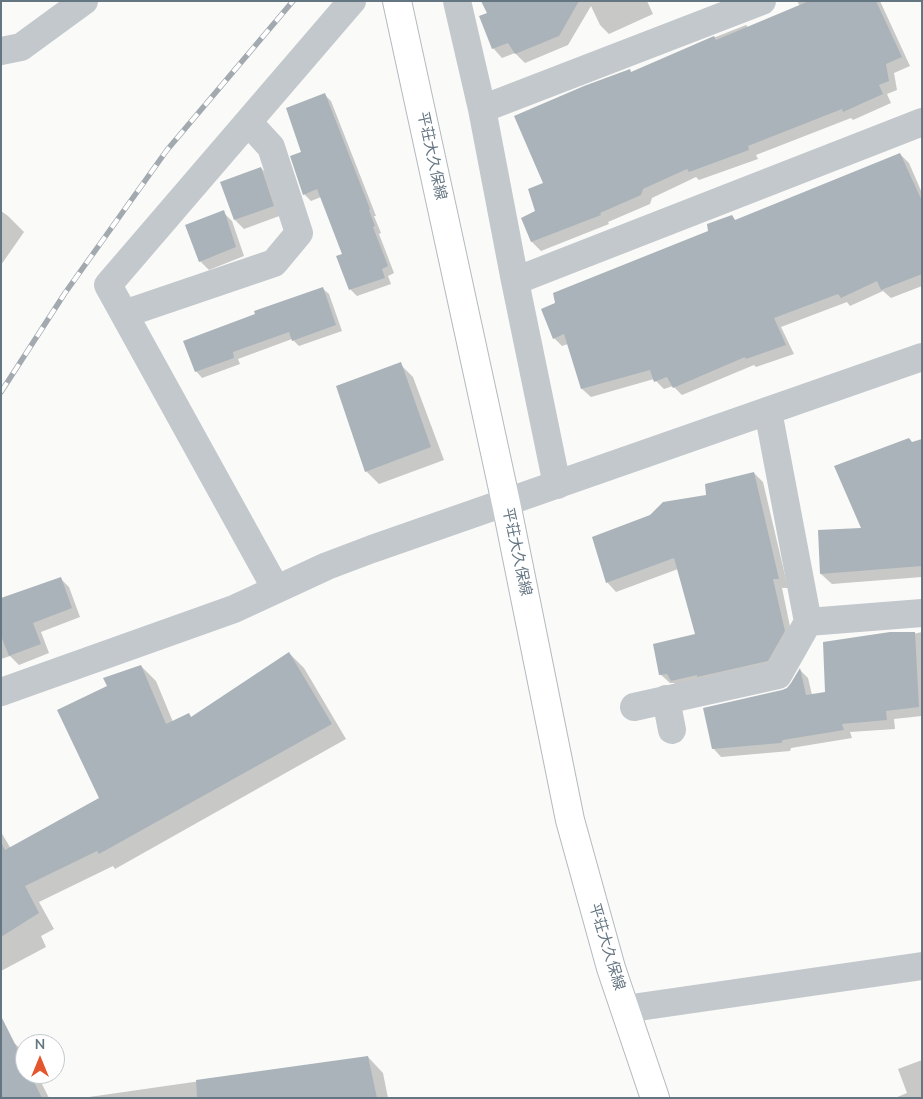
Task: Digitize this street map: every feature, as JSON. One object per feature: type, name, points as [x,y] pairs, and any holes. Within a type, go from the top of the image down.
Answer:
[{"type":"main road","name":"平荘大久保線","points":[[397,1],[506,503],[570,820],[612,968],[655,1098]]},
{"type":"street","points":[[1,51],[21,47],[84,1]]},
{"type":"street","points":[[276,589],[108,285],[352,1]]},
{"type":"street","points":[[457,1],[482,109],[557,485]]},
{"type":"street","points":[[482,109],[762,1]]},
{"type":"street","points":[[124,314],[274,263],[299,233],[272,147],[248,122]]},
{"type":"street","points":[[515,281],[922,122]]},
{"type":"street","points":[[1,692],[234,609],[327,566],[922,357]]},
{"type":"street","points":[[634,706],[778,675],[808,622],[768,411]]},
{"type":"street","points":[[808,622],[922,613]]},
{"type":"street","points":[[666,699],[672,730]]},
{"type":"street","points":[[625,1009],[922,966]]},
{"type":"building","points":[[481,1],[579,1],[559,36],[515,54],[508,43],[492,49],[479,16],[487,13]]},
{"type":"building","points":[[809,1],[876,1],[902,57],[886,64],[889,81],[879,85],[883,94],[843,112],[842,109],[748,146],[749,150],[689,172],[687,169],[643,189],[641,195],[600,213],[601,215],[531,242],[521,218],[535,211],[528,189],[543,183],[514,116],[584,86],[630,69],[631,72],[714,36],[716,40]]},
{"type":"building","points":[[325,93],[370,209],[375,226],[373,227],[388,266],[382,269],[385,278],[349,290],[336,256],[342,254],[317,189],[303,195],[290,156],[301,152],[286,108]]},
{"type":"building","points":[[900,153],[922,201],[922,274],[881,290],[877,281],[841,298],[838,294],[774,318],[786,345],[746,359],[745,357],[673,388],[667,377],[654,382],[650,370],[581,389],[564,334],[553,339],[541,309],[555,303],[553,293],[708,231],[707,224],[732,215],[735,220]]},
{"type":"building","points":[[261,167],[274,206],[234,220],[220,182]]},
{"type":"building","points":[[224,210],[236,247],[199,262],[185,225]]},
{"type":"building","points":[[323,287],[336,325],[292,341],[289,332],[233,352],[234,358],[195,372],[183,341],[255,314],[254,311]]},
{"type":"building","points":[[401,362],[431,447],[365,472],[336,386]]},
{"type":"building","points":[[909,438],[912,442],[922,439],[922,566],[820,574],[818,530],[861,528],[834,466]]},
{"type":"building","points":[[754,472],[779,579],[773,579],[785,631],[768,661],[671,681],[667,674],[659,675],[653,644],[695,634],[674,558],[606,583],[592,537],[650,515],[663,502],[706,495],[705,484]]},
{"type":"building","points":[[61,577],[72,608],[33,623],[41,644],[9,656],[1,636],[1,598]]},
{"type":"building","points":[[890,632],[915,632],[919,707],[886,711],[887,720],[842,724],[844,730],[783,740],[781,743],[712,749],[703,708],[787,688],[800,668],[806,695],[825,692],[823,642]]},
{"type":"building","points":[[289,652],[332,724],[99,854],[97,851],[25,886],[39,913],[1,937],[1,842],[5,850],[99,798],[57,710],[107,686],[103,678],[141,665],[166,724],[189,713],[191,717]]},
{"type":"building","points":[[1,1016],[15,1044],[15,1084],[35,1084],[42,1098],[1,1098]]},
{"type":"building","points":[[368,1056],[377,1098],[197,1098],[196,1080]]},
{"type":"railway","points":[[1,392],[65,293],[167,150],[293,1]]}]
